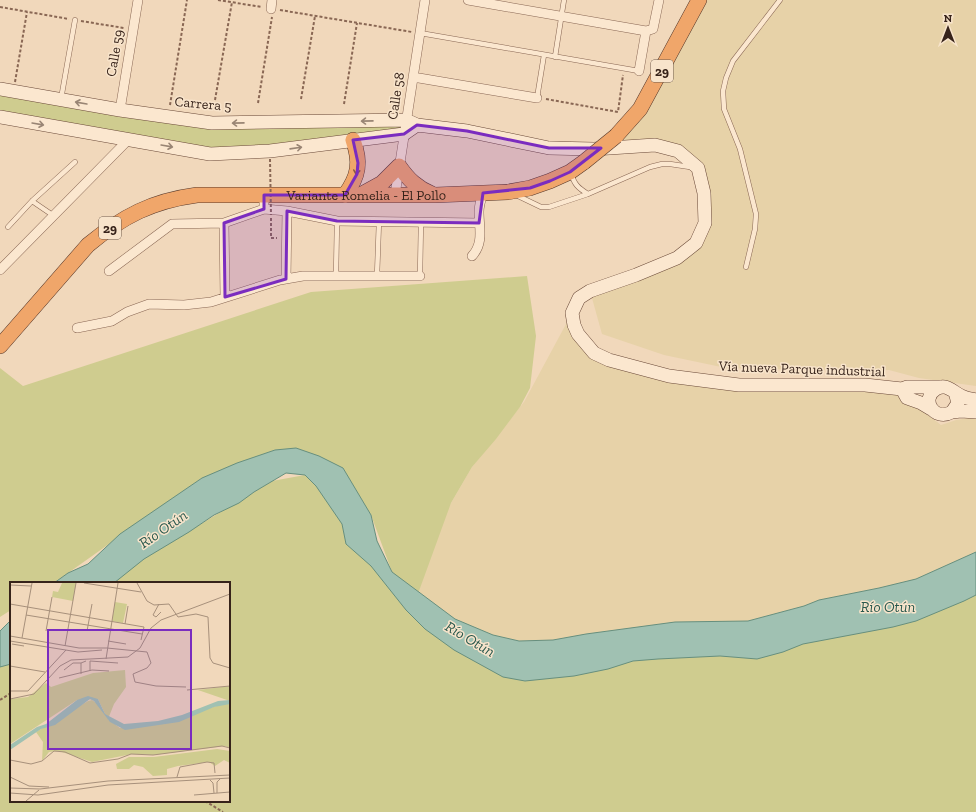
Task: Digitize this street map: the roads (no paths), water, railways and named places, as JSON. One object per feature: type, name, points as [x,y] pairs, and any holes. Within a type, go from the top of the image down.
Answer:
[{"type":"highway","name":"Variante Romelia - El Pollo","points":[[0,346],[88,245],[123,219],[139,211],[175,198],[197,195],[266,206],[345,195],[435,195],[508,192],[530,188],[570,172],[616,136],[640,109],[699,0]]},
{"type":"highway","points":[[345,195],[355,180],[358,163],[357,151],[353,140]]},
{"type":"highway","points":[[361,195],[382,183],[399,166],[414,184],[424,191],[435,195]]},
{"type":"main road","name":"Carrera 5","points":[[0,88],[120,110],[212,123],[412,123]]},
{"type":"main road","points":[[0,117],[210,154],[270,151],[404,134],[412,123],[467,131],[549,148],[594,149],[655,145],[678,151],[698,168]]},
{"type":"main road","name":"Vía nueva Parque industrial","points":[[698,168],[704,193],[705,222],[696,243],[677,258],[636,275],[590,291],[579,298],[572,313],[574,324],[578,334],[594,353],[609,360],[672,377],[739,385],[865,385],[902,389],[907,387],[940,387],[948,388],[964,397],[976,400]]},
{"type":"main road","points":[[931,409],[930,396],[940,387]]},
{"type":"main road","name":"Vía nueva Parque industrial","points":[[902,389],[907,398],[931,409],[937,414],[942,415],[952,412],[976,412]]},
{"type":"main road","points":[[952,412],[958,403],[955,392]]},
{"type":"street","name":"Calle 59","points":[[120,110],[138,0]]},
{"type":"street","name":"Calle 58","points":[[412,123],[413,77],[425,0]]},
{"type":"street","points":[[468,0],[646,30],[653,29],[659,0]]},
{"type":"street","points":[[639,71],[646,30]]},
{"type":"street","points":[[413,77],[537,98]]},
{"type":"street","name":"Calle 58","points":[[395,195],[404,134]]},
{"type":"street","points":[[0,270],[129,139]]},
{"type":"street","points":[[472,256],[478,250],[480,237],[479,211],[483,193]]},
{"type":"street","points":[[109,270],[172,224],[224,223],[266,206],[337,220],[479,222]]},
{"type":"street","points":[[286,279],[287,211]]},
{"type":"street","points":[[224,223],[224,297]]},
{"type":"street","points":[[77,328],[112,321],[127,312],[149,304],[184,305],[211,302],[286,279],[303,276],[420,276]]},
{"type":"lane","points":[[555,56],[564,0]]},
{"type":"lane","points":[[746,267],[755,229],[756,214],[740,149],[724,109],[723,91],[726,78],[733,61],[780,0]]},
{"type":"lane","points":[[60,99],[75,20]]},
{"type":"lane","points":[[420,33],[639,71]]},
{"type":"lane","points":[[537,98],[544,55]]},
{"type":"lane","points":[[8,227],[32,201],[74,162]]},
{"type":"lane","points":[[508,192],[541,207],[549,207],[588,194],[650,167],[670,164],[698,168]]},
{"type":"lane","points":[[570,172],[574,183],[579,189],[588,194]]},
{"type":"lane","points":[[32,201],[54,216]]},
{"type":"lane","points":[[336,276],[337,220]]},
{"type":"lane","points":[[377,276],[379,221]]},
{"type":"lane","points":[[420,276],[421,221]]},
{"type":"water","name":"Río Otún","points":[[296,448],[319,456],[343,468],[371,515],[377,541],[392,572],[455,619],[493,635],[519,641],[553,640],[675,622],[748,621],[804,606],[819,600],[916,579],[976,552],[976,595],[916,621],[893,627],[803,644],[783,652],[757,659],[720,656],[633,661],[608,669],[574,676],[525,681],[503,677],[454,650],[425,629],[406,610],[371,566],[346,544],[342,524],[316,486],[305,475],[286,473],[254,492],[239,503],[214,515],[144,559],[115,582],[55,582],[68,573],[88,564],[120,534],[202,478],[237,463],[275,450]]},
{"type":"water","points":[[10,621],[10,664],[0,667],[0,631]]}]
